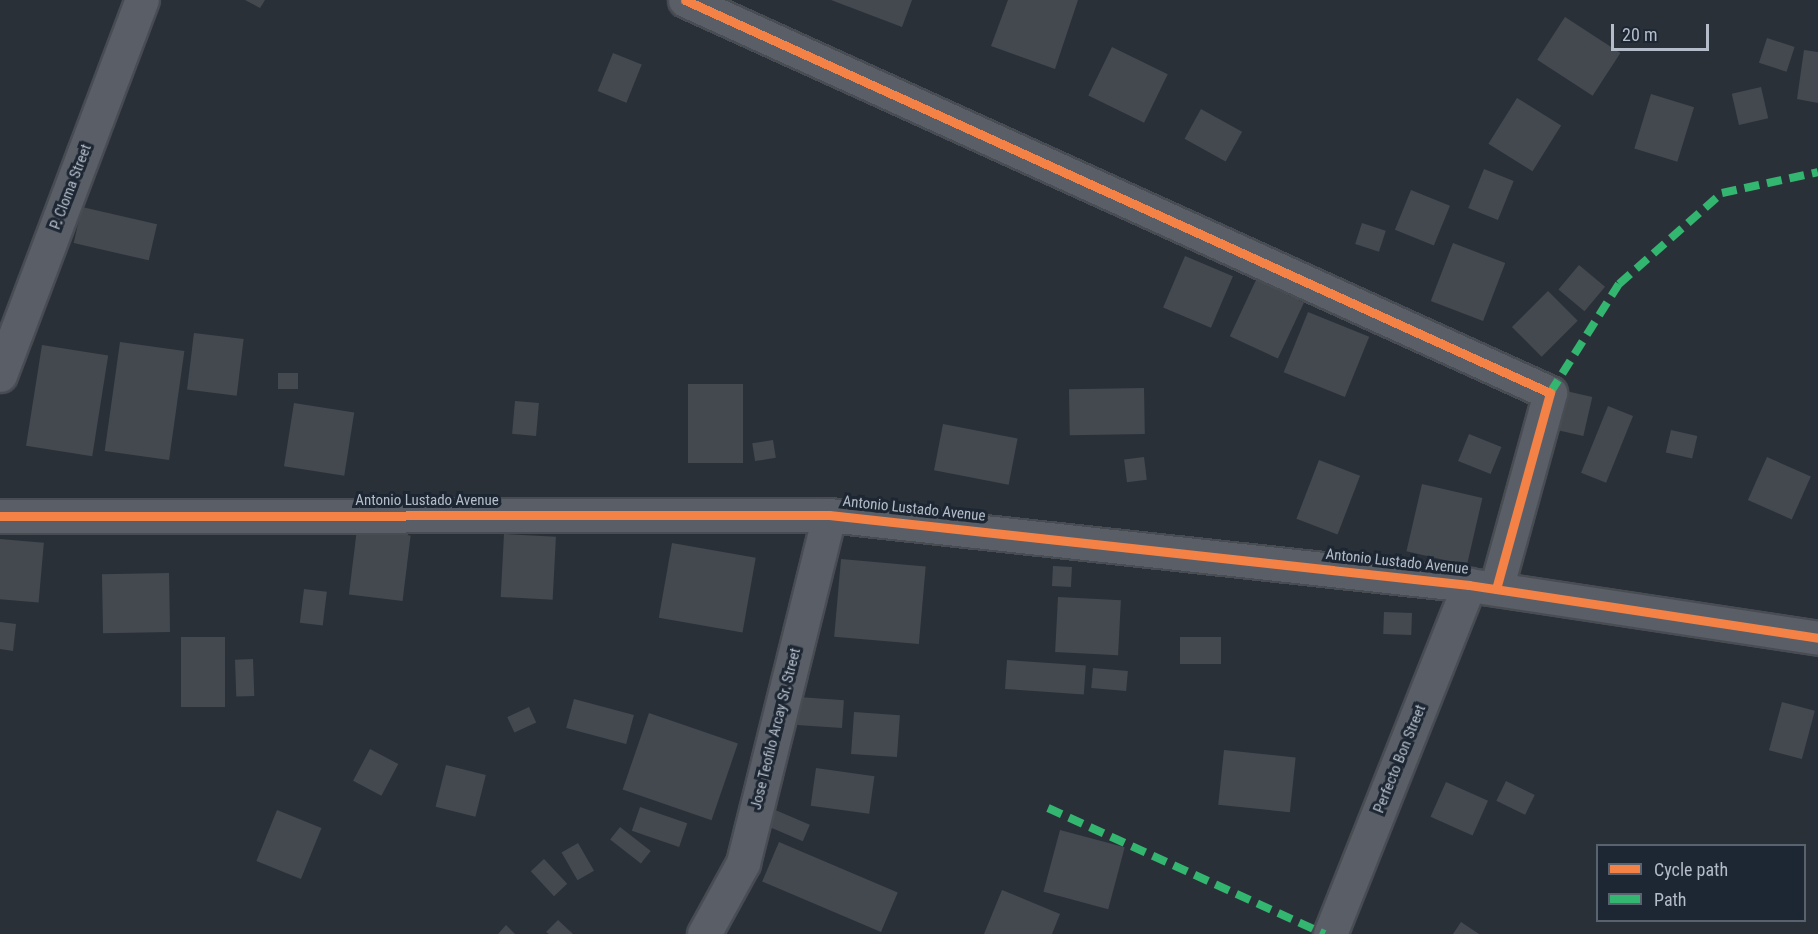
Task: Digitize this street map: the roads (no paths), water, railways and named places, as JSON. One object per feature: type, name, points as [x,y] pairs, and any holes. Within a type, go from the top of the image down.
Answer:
[{"type":"street","name":"P. Cloma Street","points":[[0,375],[142,0]]},
{"type":"street","name":"Perfecto Bon Street","points":[[685,0],[1550,393],[1483,586],[1330,934]]},
{"type":"street","name":"Antonio Lustado Avenue","points":[[0,516],[829,515],[1483,586],[1818,638]]},
{"type":"street","name":"Jose Teofilo Arcay Sr. Street","points":[[704,934],[743,863],[829,515]]}]
